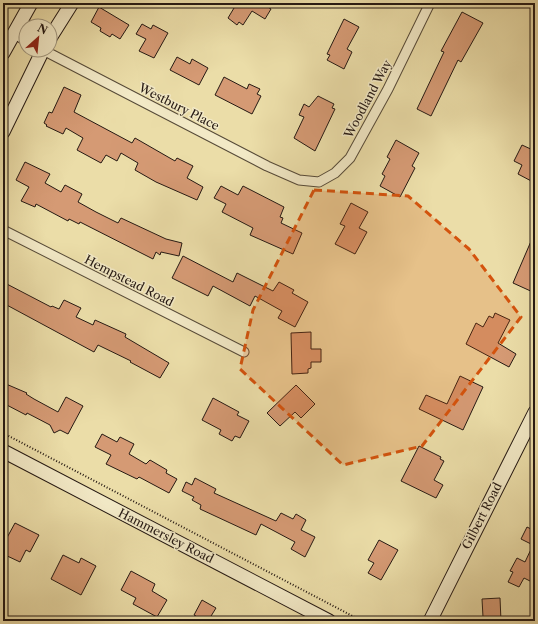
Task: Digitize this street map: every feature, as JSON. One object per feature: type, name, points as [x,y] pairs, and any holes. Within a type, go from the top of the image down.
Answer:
[{"type":"street","points":[[3,53],[31,3]]},
{"type":"street","points":[[58,25],[72,3]]},
{"type":"street","name":"Woodland Way","points":[[306,181],[319,182],[335,173],[350,158],[388,89],[430,3]]},
{"type":"street","points":[[13,33],[18,36]]},
{"type":"street","points":[[3,132],[39,58]]},
{"type":"street","name":"Westbury Place","points":[[58,58],[267,166],[299,180],[306,181]]},
{"type":"street","name":"Hempstead Road","points":[[3,230],[244,352]]},
{"type":"street","name":"Gilbert Road","points":[[430,621],[535,412]]},
{"type":"street","name":"Hammersley Road","points":[[3,451],[329,621]]},
{"type":"path","points":[[3,433],[362,621]]},
{"type":"highlighted area","points":[[314,190],[408,196],[469,249],[521,317],[422,446],[343,465],[240,369],[253,310]]},
{"type":"building","points":[[237,3],[261,3],[271,9],[265,19],[252,11],[243,25],[239,22],[237,25],[228,18]]},
{"type":"building","points":[[99,7],[129,25],[120,39],[112,34],[110,37],[100,31],[101,28],[91,22]]},
{"type":"building","points":[[462,12],[483,23],[461,62],[458,60],[431,116],[417,109],[444,52],[441,51]]},
{"type":"building","points":[[344,19],[359,27],[347,49],[352,52],[344,69],[327,60],[330,55],[327,54]]},
{"type":"building","points":[[142,24],[151,29],[153,25],[168,33],[154,58],[139,51],[146,39],[136,34]]},
{"type":"building","points":[[177,57],[190,64],[192,59],[208,68],[199,85],[170,70]]},
{"type":"building","points":[[224,77],[247,89],[249,84],[260,89],[257,94],[261,96],[252,114],[215,95]]},
{"type":"building","points":[[64,87],[81,95],[74,112],[132,143],[135,138],[175,161],[177,158],[193,166],[187,178],[203,187],[197,200],[156,182],[135,170],[138,163],[121,153],[117,161],[106,155],[101,163],[77,150],[83,138],[66,128],[63,134],[46,126],[47,125],[44,123],[49,112],[52,113]]},
{"type":"building","points":[[318,96],[334,104],[332,108],[335,109],[315,151],[294,138],[304,117],[299,115],[304,104],[309,107]]},
{"type":"building","points":[[396,140],[419,153],[412,166],[415,168],[400,197],[380,186],[385,176],[382,174],[390,159],[387,157]]},
{"type":"building","points":[[522,145],[535,151],[535,183],[518,174],[522,165],[514,161]]},
{"type":"building","points":[[25,162],[50,174],[45,183],[61,192],[65,185],[82,194],[78,202],[96,212],[118,223],[121,218],[166,239],[182,243],[179,256],[161,252],[160,255],[156,252],[153,259],[80,222],[79,224],[69,219],[68,221],[36,204],[35,207],[21,201],[29,187],[16,180]]},
{"type":"building","points":[[221,186],[238,195],[243,186],[284,207],[280,217],[283,218],[281,223],[302,233],[293,254],[250,235],[253,228],[222,212],[226,204],[214,198]]},
{"type":"building","points":[[351,203],[368,212],[359,228],[367,232],[355,254],[335,244],[345,226],[340,224]]},
{"type":"building","points":[[535,232],[535,293],[513,283]]},
{"type":"building","points":[[183,256],[233,282],[237,273],[273,291],[279,282],[294,290],[292,293],[308,302],[295,327],[278,318],[282,311],[255,296],[250,306],[213,286],[208,296],[172,278]]},
{"type":"building","points":[[3,282],[51,307],[52,306],[59,309],[64,300],[81,308],[76,317],[93,325],[95,320],[126,334],[125,337],[169,363],[160,378],[130,362],[131,361],[98,345],[94,352],[3,303]]},
{"type":"building","points":[[495,313],[510,320],[498,343],[516,354],[509,367],[466,344],[476,323],[483,327],[489,316],[493,318]]},
{"type":"building","points":[[311,332],[311,349],[321,349],[321,362],[311,362],[311,368],[308,369],[308,373],[292,374],[291,333]]},
{"type":"building","points":[[460,376],[483,387],[463,430],[419,409],[426,395],[447,404]]},
{"type":"building","points":[[6,384],[27,393],[26,394],[34,399],[58,412],[66,397],[83,406],[68,434],[60,430],[54,433],[50,425],[3,403],[3,390]]},
{"type":"building","points":[[296,385],[315,404],[301,418],[295,412],[280,426],[267,413]]},
{"type":"building","points":[[213,398],[239,412],[237,415],[249,421],[240,438],[235,436],[232,441],[219,434],[221,430],[202,420]]},
{"type":"building","points":[[102,434],[117,442],[120,437],[134,444],[129,454],[146,464],[150,460],[167,470],[166,473],[177,479],[169,493],[139,477],[137,479],[106,464],[111,455],[95,447]]},
{"type":"building","points":[[419,446],[441,457],[440,459],[444,461],[434,480],[443,485],[436,498],[401,481]]},
{"type":"building","points":[[195,478],[216,489],[214,493],[276,521],[281,513],[293,519],[296,514],[306,520],[301,530],[315,537],[305,557],[291,549],[295,542],[261,524],[256,535],[200,509],[201,505],[192,500],[194,497],[182,491],[186,482],[192,485]]},
{"type":"building","points":[[15,523],[39,535],[30,552],[26,550],[20,562],[3,554],[3,545]]},
{"type":"building","points":[[527,527],[535,531],[535,575],[532,582],[524,578],[519,587],[508,582],[513,572],[510,571],[517,558],[525,562],[533,545],[521,539]]},
{"type":"building","points":[[379,540],[398,550],[381,580],[368,573],[374,563],[368,560]]},
{"type":"building","points":[[63,555],[79,563],[81,558],[96,566],[81,595],[51,579]]},
{"type":"building","points":[[131,571],[155,584],[152,591],[167,600],[157,617],[133,604],[136,598],[121,590]]},
{"type":"building","points":[[500,598],[501,621],[487,621],[486,617],[483,617],[482,599]]},
{"type":"building","points":[[202,600],[216,608],[208,621],[194,621],[196,616],[194,615]]}]
